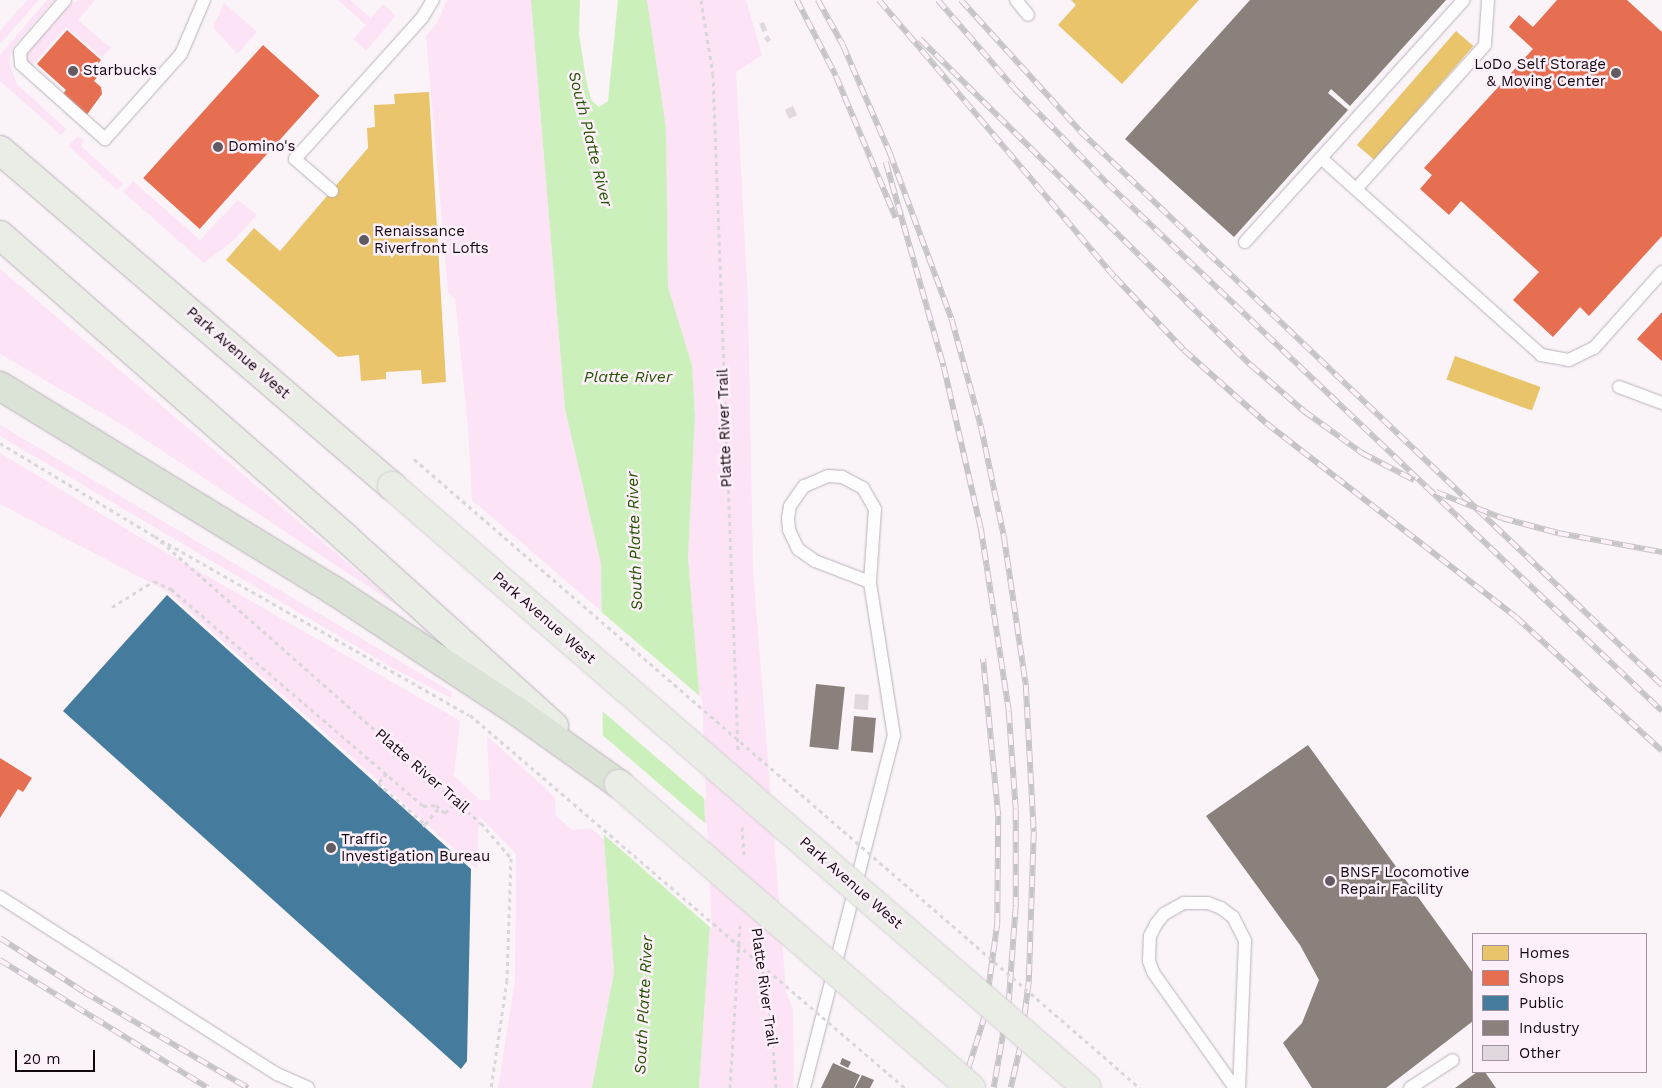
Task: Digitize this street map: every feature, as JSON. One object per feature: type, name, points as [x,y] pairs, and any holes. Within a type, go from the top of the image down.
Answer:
[{"type":"highway","points":[[0,386],[333,590],[474,683],[619,784]]},
{"type":"main road","name":"Park Avenue West","points":[[0,150],[392,486],[1087,1088]]},
{"type":"main road","points":[[0,236],[347,539],[619,784],[971,1088]]},
{"type":"lane","points":[[66,0],[20,52],[21,64],[105,139],[181,54],[204,0]]},
{"type":"lane","points":[[332,191],[296,159],[422,18],[433,0]]},
{"type":"lane","points":[[1016,0],[1028,15]]},
{"type":"lane","points":[[1245,242],[1464,0]]},
{"type":"lane","points":[[1356,189],[1486,45],[1488,0]]},
{"type":"lane","points":[[1321,158],[1530,347],[1555,360],[1569,360],[1594,348],[1662,272]]},
{"type":"lane","points":[[1619,387],[1662,403]]},
{"type":"lane","points":[[804,1088],[894,736],[870,582],[876,520],[870,498],[863,488],[842,477],[822,478],[804,486],[790,506],[788,518],[789,530],[798,549],[815,561],[870,582]]},
{"type":"lane","points":[[0,897],[277,1074],[308,1088]]},
{"type":"lane","points":[[1235,1088],[1153,972],[1149,961],[1150,936],[1156,924],[1164,914],[1184,903],[1208,903],[1220,908],[1233,917],[1245,941],[1239,1088]]},
{"type":"lane","points":[[1410,1088],[1453,1060]]},
{"type":"path","name":"Platte River Trail","points":[[701,0],[713,74],[738,759]]},
{"type":"path","points":[[0,443],[155,536],[470,715],[906,1088]]},
{"type":"path","points":[[414,459],[1140,1088]]},
{"type":"path","name":"Platte River Trail","points":[[155,536],[481,823],[511,858],[507,980],[491,1088]]},
{"type":"path","points":[[112,607],[154,581],[171,589],[387,773],[423,806],[436,805],[446,814],[456,801]]},
{"type":"path","points":[[387,773],[378,783],[424,825],[439,808]]},
{"type":"path","points":[[742,818],[744,857]]},
{"type":"path","name":"Platte River Trail","points":[[730,1088],[741,915]]},
{"type":"path","name":"Platte River Trail","points":[[757,934],[771,1020],[776,1088]]},
{"type":"shaded area","points":[[27,0],[39,0],[0,44],[0,31]]},
{"type":"shaded area","points":[[47,0],[54,0],[13,47],[9,62],[17,84],[66,129],[61,135],[0,81],[0,55]]},
{"type":"shaded area","points":[[95,0],[78,20],[111,48],[102,58],[66,27],[32,66],[27,62],[27,52],[73,2]]},
{"type":"shaded area","points":[[338,0],[350,0],[371,18],[383,4],[396,16],[366,51],[353,39],[366,25]]},
{"type":"shaded area","points":[[447,0],[531,0],[565,409],[601,564],[601,611],[472,500],[468,426],[455,299],[448,292],[426,36],[437,23]]},
{"type":"shaded area","points":[[647,0],[746,0],[762,55],[736,72],[748,302],[753,568],[786,992],[793,1010],[794,1088],[699,1088],[710,926],[699,691],[688,557],[695,415],[692,365],[668,287],[666,128]]},
{"type":"shaded area","points":[[224,3],[257,32],[237,54],[213,27]]},
{"type":"shaded area","points":[[78,136],[84,141],[81,146],[123,184],[117,190],[68,146]]},
{"type":"shaded area","points":[[133,181],[200,240],[238,200],[257,215],[234,240],[204,263],[123,192]]},
{"type":"shaded area","points":[[0,269],[401,608],[129,429],[0,354]]},
{"type":"shaded area","points":[[0,425],[452,692],[451,698],[398,671],[0,436]]},
{"type":"shaded area","points":[[0,453],[141,538],[460,721],[454,776],[480,800],[490,800],[487,736],[555,797],[556,816],[573,830],[591,828],[604,840],[614,972],[592,1088],[498,1088],[515,980],[516,854],[479,816],[477,869],[168,592],[0,504]]},
{"type":"water","name":"Platte River","points":[[531,0],[580,0],[579,34],[586,79],[591,100],[599,107],[608,101],[618,0],[647,0],[666,128],[668,287],[692,365],[695,415],[688,557],[699,691],[710,926],[699,1088],[592,1088],[614,972],[604,840],[601,564],[565,409]]},
{"type":"pier","points":[[599,610],[702,698],[706,800],[600,709]]},
{"type":"pier","points":[[600,733],[707,825],[712,929],[602,833]]},
{"type":"building: Homes","points":[[1071,0],[1199,0],[1122,84],[1058,25],[1076,5]]},
{"type":"building: Homes","points":[[1456,31],[1473,46],[1374,160],[1357,145]]},
{"type":"building: Homes","name":"Renaissance Riverfront Lofts","points":[[429,92],[446,382],[422,384],[421,370],[386,372],[386,379],[361,381],[359,355],[338,357],[226,260],[254,228],[280,251],[368,148],[367,128],[375,127],[374,105],[395,104],[394,94]]},
{"type":"building: Homes","points":[[1455,356],[1541,387],[1532,411],[1446,379]]},
{"type":"building: Shops","points":[[1557,0],[1627,0],[1662,32],[1662,236],[1589,316],[1580,307],[1553,337],[1513,300],[1539,272],[1461,201],[1449,215],[1420,189],[1432,175],[1424,168],[1533,49],[1509,27],[1519,15],[1533,27]]},
{"type":"building: Shops","points":[[67,30],[101,60],[93,70],[99,75],[94,81],[101,87],[102,94],[86,116],[62,95],[66,90],[37,64]]},
{"type":"building: Shops","points":[[263,45],[319,96],[200,229],[143,178]]},
{"type":"building: Shops","points":[[1662,312],[1662,361],[1637,339]]},
{"type":"building: Shops","points":[[0,758],[32,778],[23,792],[18,789],[0,818]]},
{"type":"building: Public","name":"Traffic Investigation Bureau","points":[[167,595],[471,869],[467,1061],[461,1069],[63,711]]},
{"type":"building: Industry","points":[[1250,0],[1446,0],[1350,106],[1331,89],[1328,93],[1348,110],[1234,237],[1125,139]]},
{"type":"building: Industry","points":[[816,684],[845,687],[838,750],[809,747]]},
{"type":"building: Industry","points":[[854,716],[876,718],[873,753],[851,751]]},
{"type":"building: Industry","name":"BNSF Locomotive Repair Facility","points":[[1308,745],[1472,972],[1472,1022],[1386,1088],[1312,1088],[1283,1043],[1302,1023],[1319,980],[1300,945],[1206,816]]},
{"type":"building: Industry","points":[[842,1058],[851,1062],[848,1068],[840,1064]]},
{"type":"building: Industry","points":[[833,1063],[860,1075],[854,1088],[821,1088]]},
{"type":"building: Industry","points":[[1476,1073],[1486,1073],[1496,1088],[1455,1088]]},
{"type":"building: Industry","points":[[862,1075],[874,1080],[870,1088],[855,1088]]},
{"type":"building: Other","points":[[764,22],[767,30],[763,32],[759,24]]},
{"type":"building: Other","points":[[768,35],[771,40],[767,43],[764,38]]},
{"type":"building: Other","points":[[793,106],[797,115],[789,119],[785,110]]},
{"type":"building: Other","points":[[855,694],[869,695],[868,710],[854,709]]},
{"type":"railway","points":[[797,0],[836,76],[896,218]]},
{"type":"railway","points":[[818,0],[843,45],[890,153],[952,320],[981,426],[1004,536],[1026,685],[1034,832],[1029,982],[1021,1045],[1011,1088]]},
{"type":"railway","points":[[879,0],[1115,277],[1184,350],[1266,423],[1516,617],[1662,751]]},
{"type":"railway","points":[[938,0],[1015,89],[1107,183],[1662,711]]},
{"type":"railway","points":[[961,0],[1080,131],[1662,685]]},
{"type":"railway","points":[[920,39],[1251,365],[1304,411],[1362,453],[1414,480]]},
{"type":"railway","points":[[886,162],[944,367],[981,528],[1009,712],[1016,809],[1016,906],[1009,1001],[994,1088]]},
{"type":"railway","points":[[1436,492],[1502,518],[1558,533],[1662,552]]},
{"type":"railway","points":[[962,1088],[984,1018],[997,924],[998,816],[983,659]]},
{"type":"railway","points":[[0,938],[84,992],[248,1088]]},
{"type":"railway","points":[[0,960],[208,1088]]},
{"type":"place","name":"Starbucks","points":[[73,71]]},
{"type":"place","name":"LoDo Self Storage & Moving Center","points":[[1616,73]]},
{"type":"place","name":"Domino's","points":[[218,147]]},
{"type":"place","name":"Renaissance Riverfront Lofts","points":[[364,240]]},
{"type":"place","name":"Traffic Investigation Bureau","points":[[331,848]]},
{"type":"place","name":"BNSF Locomotive Repair Facility","points":[[1330,881]]},
{"type":"water label","name":"South Platte River","points":[[590,139]]},
{"type":"water label","name":"South Platte River","points":[[635,541]]},
{"type":"water label","name":"South Platte River","points":[[644,1005]]}]
